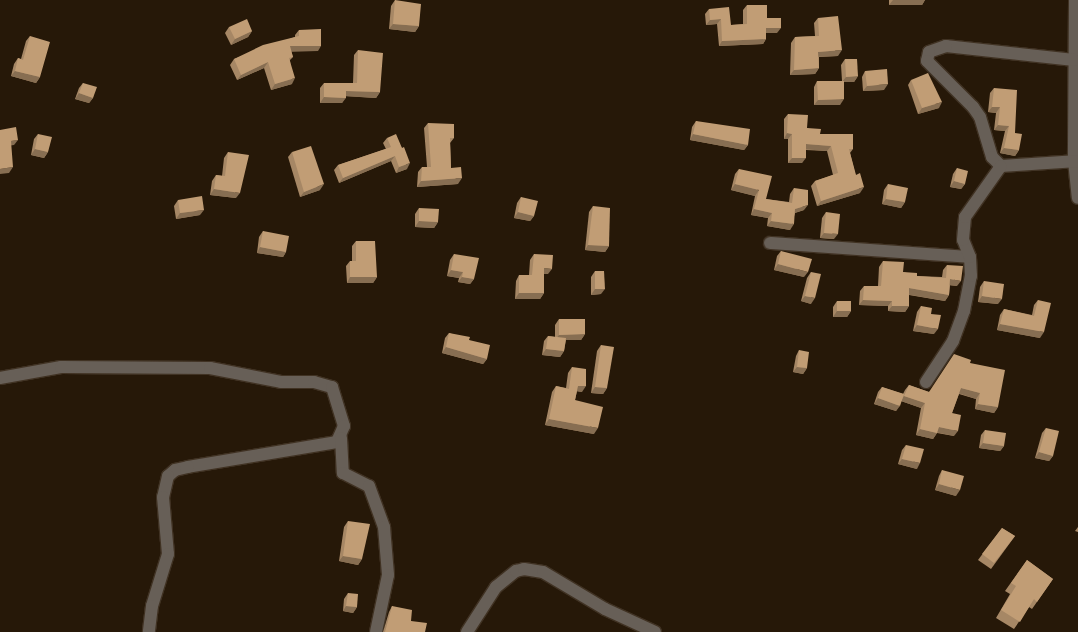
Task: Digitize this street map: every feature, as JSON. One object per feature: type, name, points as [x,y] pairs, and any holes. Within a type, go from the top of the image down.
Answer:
[{"type":"street","points":[[1075,0],[1074,60],[1078,198]]},
{"type":"street","points":[[1001,166],[990,152],[980,117],[965,98],[929,65],[929,52],[946,46],[1074,60]]},
{"type":"street","points":[[1001,166],[1076,160]]},
{"type":"street","points":[[926,382],[953,341],[962,322],[971,276],[970,257],[963,240],[965,217],[1001,166]]},
{"type":"street","points":[[770,243],[970,257]]},
{"type":"street","points":[[0,378],[60,367],[210,368],[281,382],[322,383],[332,387],[344,426],[341,438],[343,473],[369,486],[384,527],[388,575],[376,632]]},
{"type":"street","points":[[149,632],[152,606],[168,554],[163,497],[168,476],[175,470],[188,467],[329,444],[341,438]]},
{"type":"street","points":[[467,632],[496,587],[516,571],[524,569],[543,572],[605,609],[655,632]]},
{"type":"building","points":[[395,0],[421,4],[419,26],[393,24]]},
{"type":"building","points":[[747,5],[767,5],[767,18],[781,18],[781,28],[766,28],[766,39],[722,41],[721,19],[710,20],[709,9],[729,7],[731,25],[747,24]]},
{"type":"building","points":[[838,16],[842,50],[818,52],[819,68],[794,70],[795,37],[819,36],[818,18]]},
{"type":"building","points":[[247,19],[252,31],[235,39],[229,27]]},
{"type":"building","points":[[321,29],[321,46],[290,46],[293,57],[289,58],[295,78],[275,84],[268,62],[241,75],[234,59],[263,45],[299,36],[299,30]]},
{"type":"building","points":[[30,36],[50,42],[40,77],[15,71],[18,58],[23,60]]},
{"type":"building","points":[[358,50],[383,53],[380,92],[346,91],[346,98],[324,97],[324,83],[357,83]]},
{"type":"building","points":[[845,59],[857,59],[858,76],[846,77]]},
{"type":"building","points":[[887,69],[888,84],[867,86],[865,71]]},
{"type":"building","points":[[928,73],[942,102],[922,108],[911,80]]},
{"type":"building","points":[[817,81],[844,81],[844,99],[818,100]]},
{"type":"building","points":[[83,83],[97,87],[93,98],[79,93]]},
{"type":"building","points":[[994,88],[1017,90],[1015,133],[1022,134],[1019,150],[1004,148],[1009,126],[998,125],[1000,107],[992,107]]},
{"type":"building","points":[[788,114],[808,115],[807,128],[821,129],[820,134],[853,134],[853,149],[849,149],[856,175],[860,173],[864,187],[821,201],[815,181],[838,173],[831,146],[806,144],[806,158],[792,158],[792,134],[787,133]]},
{"type":"building","points":[[696,121],[750,129],[748,145],[693,134]]},
{"type":"building","points":[[428,123],[454,124],[454,138],[450,138],[451,168],[461,167],[462,178],[421,181],[422,167],[431,167]]},
{"type":"building","points":[[16,127],[18,140],[11,141],[13,167],[0,169],[0,130]]},
{"type":"building","points":[[38,134],[52,137],[48,152],[35,149]]},
{"type":"building","points":[[396,134],[402,148],[404,147],[410,163],[399,167],[395,156],[343,178],[338,165],[391,147],[387,138]]},
{"type":"building","points":[[311,146],[324,184],[304,192],[292,152]]},
{"type":"building","points":[[228,152],[249,155],[240,193],[214,189],[216,175],[225,176]]},
{"type":"building","points":[[957,168],[968,171],[965,184],[954,181]]},
{"type":"building","points":[[739,169],[772,176],[766,199],[792,203],[794,188],[808,190],[808,205],[795,209],[794,224],[771,221],[772,213],[754,209],[759,190],[735,184]]},
{"type":"building","points":[[888,184],[908,188],[905,202],[886,199]]},
{"type":"building","points":[[202,196],[204,210],[180,213],[178,200]]},
{"type":"building","points":[[521,197],[538,201],[534,216],[518,212]]},
{"type":"building","points":[[593,206],[610,208],[609,246],[588,245]]},
{"type":"building","points":[[419,208],[439,209],[438,222],[419,221]]},
{"type":"building","points":[[826,212],[840,214],[838,234],[824,233]]},
{"type":"building","points":[[263,231],[289,236],[286,252],[260,247]]},
{"type":"building","points":[[356,241],[375,241],[377,277],[350,277],[350,261],[356,261]]},
{"type":"building","points":[[781,251],[812,259],[808,272],[778,264]]},
{"type":"building","points":[[454,254],[479,258],[474,279],[462,277],[463,272],[451,270]]},
{"type":"building","points":[[534,254],[553,255],[552,269],[544,268],[544,293],[519,293],[519,275],[532,275]]},
{"type":"building","points":[[883,261],[904,262],[903,272],[917,273],[917,276],[946,278],[947,265],[963,266],[961,281],[950,279],[949,295],[909,288],[909,306],[892,306],[892,301],[863,300],[864,286],[881,286]]},
{"type":"building","points":[[595,271],[604,271],[605,289],[595,289]]},
{"type":"building","points":[[811,272],[821,274],[815,298],[805,296]]},
{"type":"building","points":[[984,281],[1004,284],[1002,299],[982,296]]},
{"type":"building","points":[[1038,300],[1051,303],[1044,332],[1000,324],[1004,309],[1034,316]]},
{"type":"building","points":[[837,301],[851,301],[851,311],[837,311]]},
{"type":"building","points":[[921,306],[932,308],[931,314],[941,315],[938,329],[917,325]]},
{"type":"building","points":[[559,319],[585,319],[585,334],[559,335]]},
{"type":"building","points":[[449,333],[470,337],[469,340],[490,345],[487,359],[446,347]]},
{"type":"building","points":[[548,336],[566,338],[564,351],[546,349]]},
{"type":"building","points":[[601,345],[614,347],[607,388],[595,387]]},
{"type":"building","points":[[799,350],[809,352],[807,368],[797,367]]},
{"type":"building","points":[[954,354],[971,360],[970,363],[1005,370],[998,407],[978,404],[980,393],[961,388],[952,413],[961,415],[958,431],[939,427],[937,433],[920,429],[925,403],[904,396],[909,385],[929,392]]},
{"type":"building","points":[[572,367],[586,369],[586,386],[578,386],[575,400],[603,407],[598,428],[549,419],[556,386],[569,389]]},
{"type":"building","points":[[882,387],[904,394],[900,406],[878,398]]},
{"type":"building","points":[[1046,428],[1059,431],[1053,456],[1039,452]]},
{"type":"building","points":[[985,430],[1006,433],[1004,446],[983,443]]},
{"type":"building","points":[[906,445],[924,449],[920,463],[902,459]]},
{"type":"building","points":[[942,470],[964,476],[960,490],[939,484]]},
{"type":"building","points":[[348,521],[370,524],[362,559],[343,556]]},
{"type":"building","points":[[1002,528],[1015,536],[994,563],[982,554]]},
{"type":"building","points":[[1027,560],[1053,579],[1037,602],[1034,599],[1020,622],[1001,610],[1016,586],[1011,583]]},
{"type":"building","points":[[348,593],[358,594],[357,607],[346,606]]},
{"type":"building","points":[[392,606],[412,610],[411,621],[427,623],[425,632],[385,632]]}]
